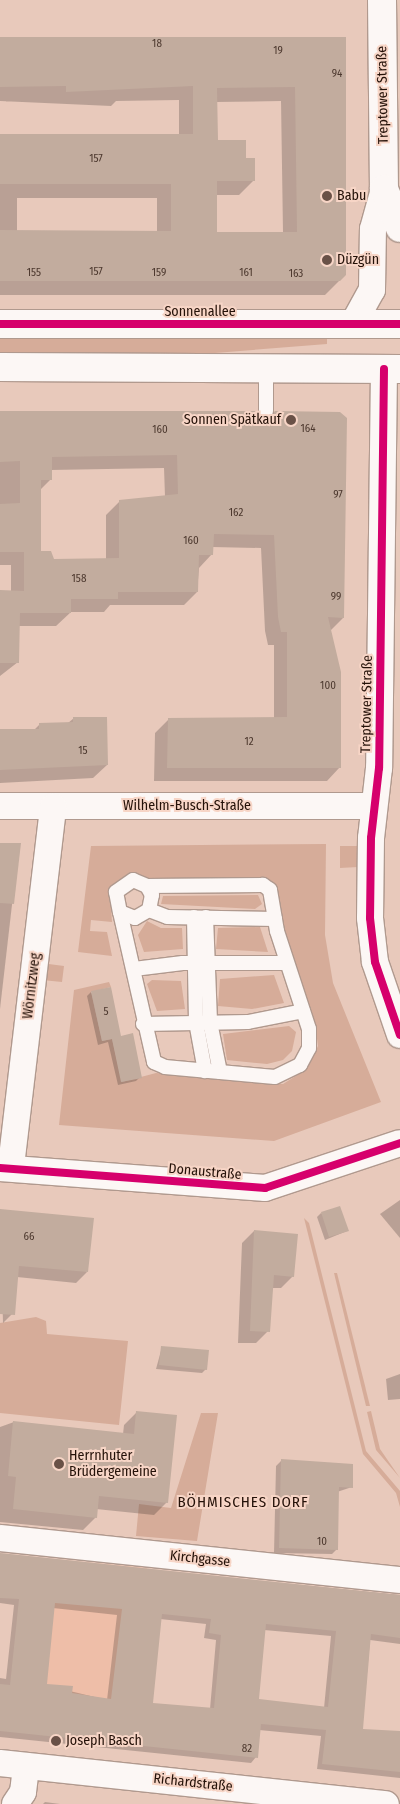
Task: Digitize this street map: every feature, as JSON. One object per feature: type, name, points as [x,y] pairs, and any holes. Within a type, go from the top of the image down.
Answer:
[{"type":"main road","name":"Treptower Straße","points":[[382,0],[384,190],[400,228]]},
{"type":"main road","name":"Sonnenallee","points":[[0,324],[400,324]]},
{"type":"main road","points":[[0,367],[266,370],[392,369]]},
{"type":"street","name":"Treptower Straße","points":[[353,324],[372,290],[374,229],[384,190]]},
{"type":"street","name":"Treptower Straße","points":[[392,369],[379,759],[374,806],[372,942],[380,982],[400,1035]]},
{"type":"street","name":"Wilhelm-Busch-Straße","points":[[0,806],[374,806]]},
{"type":"street","name":"Wörnitzweg","points":[[5,1167],[53,806]]},
{"type":"street","name":"Donaustraße","points":[[5,1167],[265,1188],[400,1143]]},
{"type":"street","name":"Kirchgasse","points":[[0,1538],[400,1580]]},
{"type":"street","name":"Richardstraße","points":[[0,1763],[386,1804]]},
{"type":"street","points":[[15,1804],[23,1792],[26,1766]]},
{"type":"lane","points":[[266,370],[266,411]]},
{"type":"lane","points":[[132,880],[147,886],[263,885],[273,895],[275,919],[286,963],[303,1011],[309,1048],[292,1071],[275,1077],[205,1071],[154,1062],[143,1024],[134,969],[120,912],[115,903],[119,888],[132,880]]},
{"type":"lane","points":[[147,886],[152,895],[149,910]]},
{"type":"lane","points":[[120,912],[135,918],[149,910],[200,917],[275,919]]},
{"type":"lane","points":[[200,917],[200,964],[205,1071]]},
{"type":"lane","points":[[134,969],[200,964],[286,963]]},
{"type":"lane","points":[[143,1024],[263,1020],[303,1011]]},
{"type":"lane","points":[[203,1022],[220,1072]]},
{"type":"shaded area","points":[[0,339],[327,339],[327,344],[215,353],[0,353]]},
{"type":"shaded area","points":[[326,844],[325,935],[333,983],[381,1102],[274,1141],[59,1125],[74,990],[109,982],[111,987],[91,992],[102,1041],[112,1039],[122,1082],[156,1073],[283,1084],[307,1069],[318,1046],[315,1024],[285,937],[276,885],[265,880],[148,880],[128,874],[110,891],[112,922],[91,920],[90,931],[107,932],[112,956],[78,952],[91,846]]},
{"type":"shaded area","points":[[340,846],[359,846],[358,867],[340,868]]},
{"type":"shaded area","points":[[258,895],[262,904],[255,909],[161,904],[163,896]]},
{"type":"shaded area","points":[[147,921],[161,928],[182,928],[183,949],[144,952],[138,935]]},
{"type":"shaded area","points":[[260,927],[268,952],[216,949],[218,928]]},
{"type":"shaded area","points":[[41,963],[64,966],[62,982],[42,980]]},
{"type":"shaded area","points":[[274,975],[284,1003],[252,1009],[218,1006],[220,979]]},
{"type":"shaded area","points":[[152,980],[181,981],[185,1009],[157,1011],[147,984]]},
{"type":"shaded area","points":[[289,1026],[296,1032],[292,1051],[283,1060],[267,1064],[227,1060],[223,1034]]},
{"type":"shaded area","points":[[304,1218],[309,1223],[366,1451],[400,1491],[400,1507],[396,1493],[363,1454]]},
{"type":"shaded area","points":[[334,1273],[337,1273],[370,1406],[366,1406]]},
{"type":"shaded area","points":[[36,1317],[46,1321],[47,1334],[128,1341],[119,1425],[0,1413],[0,1323]]},
{"type":"shaded area","points":[[371,1411],[380,1449],[400,1478],[376,1450],[367,1412]]},
{"type":"shaded area","points":[[201,1413],[218,1413],[197,1541],[136,1536],[139,1504],[171,1508]]},
{"type":"shaded area","points":[[41,1558],[147,1568],[133,1708],[24,1733]]},
{"type":"building","points":[[0,37],[346,37],[346,275],[340,281],[0,281],[0,230],[171,231],[171,184],[0,184],[0,134],[193,134],[193,86],[66,92],[66,86],[0,87]],"holes":[[[295,87],[297,232],[217,232],[217,181],[255,181],[255,158],[246,158],[246,140],[218,140],[217,88]]]},
{"type":"building","points":[[0,411],[257,411],[266,420],[275,411],[340,412],[347,418],[344,618],[328,617],[341,672],[341,768],[167,768],[168,718],[287,717],[287,632],[281,632],[278,617],[274,535],[214,534],[213,555],[199,555],[198,592],[118,592],[118,599],[71,599],[71,613],[20,613],[19,663],[0,663],[0,590],[24,591],[24,552],[0,552],[0,504],[20,503],[20,461],[0,462]],"holes":[[[177,455],[178,494],[119,500],[119,558],[54,559],[51,551],[41,551],[41,480],[52,480],[52,457]]]},
{"type":"building","points":[[73,717],[107,717],[108,765],[0,770],[0,729],[39,729],[39,723],[73,722]]},
{"type":"building","points":[[0,843],[21,843],[14,904],[0,903]]},
{"type":"building","points":[[111,987],[121,1036],[133,1033],[142,1078],[121,1082],[112,1039],[102,1041],[91,991]]},
{"type":"building","points":[[340,1206],[349,1231],[329,1237],[321,1212]]},
{"type":"building","points":[[0,1209],[94,1218],[88,1272],[19,1266],[15,1315],[0,1314]]},
{"type":"building","points":[[254,1230],[298,1234],[294,1277],[274,1275],[270,1332],[250,1331]]},
{"type":"building","points":[[161,1346],[209,1350],[207,1370],[159,1365]]},
{"type":"building","name":"Herrnhuter Brüdergemeine","points":[[136,1411],[177,1415],[168,1503],[99,1496],[97,1518],[13,1509],[16,1477],[8,1476],[13,1421],[134,1434]]},
{"type":"building","points":[[281,1459],[353,1464],[353,1488],[339,1487],[338,1550],[279,1548]]},
{"type":"building","points":[[0,1553],[400,1595],[400,1638],[371,1634],[363,1729],[400,1731],[400,1772],[322,1764],[326,1730],[261,1724],[258,1758],[0,1731],[0,1684],[10,1685],[19,1599],[0,1598]],"holes":[[[55,1603],[122,1609],[111,1699],[72,1693],[73,1686],[47,1684]],[[162,1614],[211,1619],[209,1633],[221,1635],[214,1708],[153,1703]],[[266,1624],[336,1631],[328,1707],[259,1699]]]},
{"type":"cycle path","points":[[0,324],[400,324]]},
{"type":"cycle path","points":[[384,369],[379,768],[371,838],[370,918],[375,962],[400,1035]]},
{"type":"cycle path","points":[[0,1168],[265,1188],[400,1143]]},
{"type":"place","name":"Babu","points":[[327,196]]},
{"type":"place","name":"Düzgün","points":[[327,260]]},
{"type":"place","name":"Sonnen Spätkauf","points":[[291,420]]},
{"type":"place","name":"Herrnhuter Brüdergemeine","points":[[59,1464]]},
{"type":"place","name":"Joseph Basch","points":[[56,1741]]},
{"type":"district","name":"BÖHMISCHES DORF","points":[[243,1503]]}]
